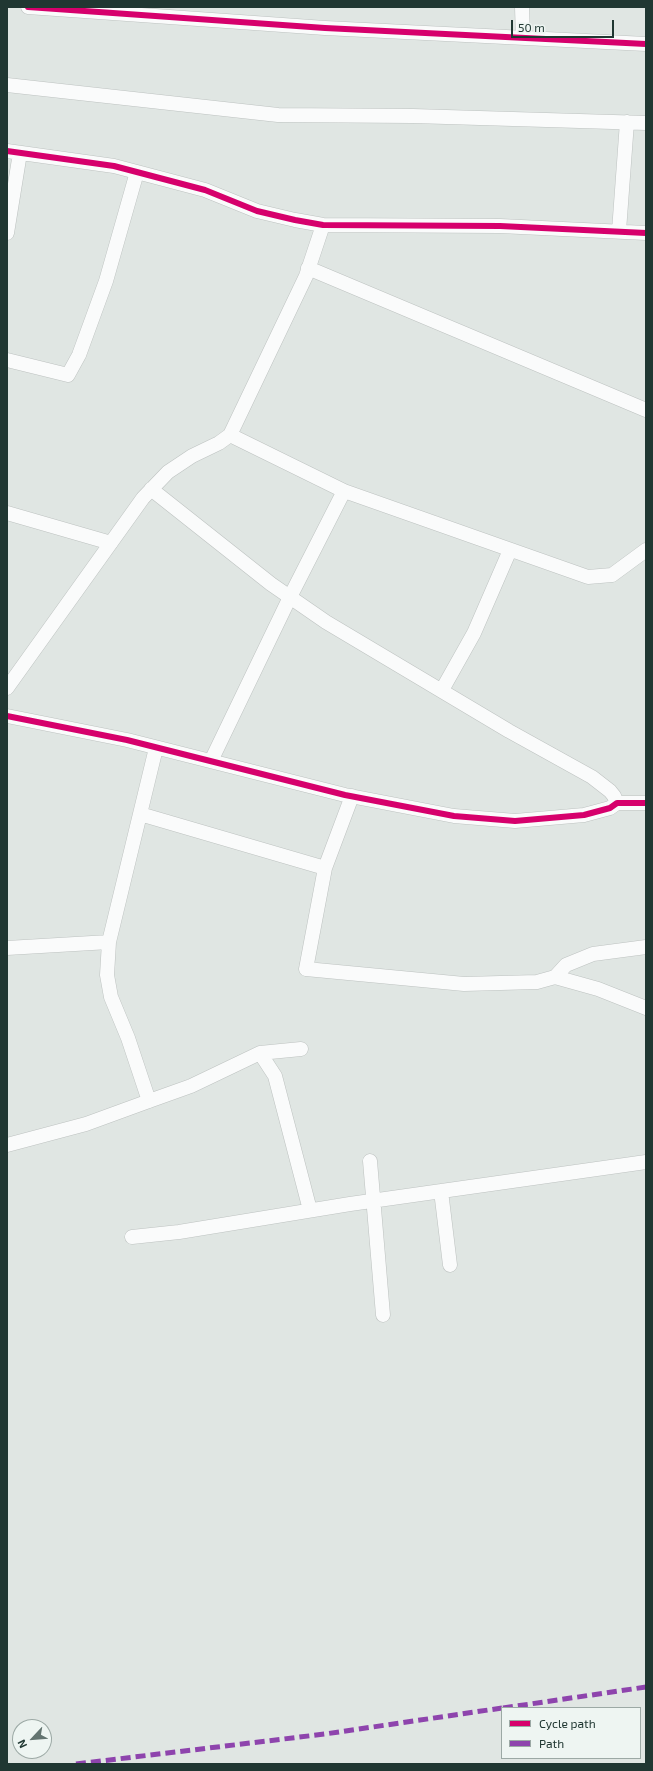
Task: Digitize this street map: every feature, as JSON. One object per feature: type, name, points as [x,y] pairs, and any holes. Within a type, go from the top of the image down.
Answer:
[{"type":"street","points":[[28,7],[325,28],[646,44]]},
{"type":"street","points":[[522,7],[523,38]]},
{"type":"street","points":[[7,85],[278,114],[413,116],[646,123]]},
{"type":"street","points":[[619,231],[627,122]]},
{"type":"street","points":[[7,232],[14,152],[114,166],[204,190],[257,211],[295,220],[323,224],[500,226],[646,233]]},
{"type":"street","points":[[7,360],[68,375],[79,355],[106,281],[137,172]]},
{"type":"street","points":[[7,688],[143,498],[168,472],[192,456],[219,443],[230,435],[308,268],[323,224]]},
{"type":"street","points":[[308,268],[576,379],[646,410]]},
{"type":"street","points":[[230,435],[344,492],[588,577],[612,575],[646,550]]},
{"type":"street","points":[[151,489],[271,584],[326,622],[509,731],[592,777],[610,791],[614,796],[616,803]]},
{"type":"street","points":[[210,761],[290,597],[344,492]]},
{"type":"street","points":[[7,513],[111,543]]},
{"type":"street","points":[[442,690],[474,633],[510,550]]},
{"type":"street","points":[[7,716],[156,748],[352,796],[454,816],[515,821],[584,815],[610,808],[616,803],[646,803]]},
{"type":"street","points":[[149,1102],[128,1038],[111,997],[107,975],[109,942],[156,748]]},
{"type":"street","points":[[352,796],[325,868],[306,970],[464,984],[537,982],[555,977],[598,989],[646,1008]]},
{"type":"street","points":[[140,814],[325,868]]},
{"type":"street","points":[[7,948],[109,942]]},
{"type":"street","points":[[555,977],[566,965],[593,954],[646,947]]},
{"type":"street","points":[[7,1145],[86,1124],[149,1102],[191,1086],[260,1053],[301,1049]]},
{"type":"street","points":[[260,1053],[275,1076],[310,1210]]},
{"type":"street","points":[[370,1161],[382,1315]]},
{"type":"street","points":[[132,1238],[179,1232],[310,1210],[646,1162]]},
{"type":"street","points":[[441,1191],[450,1265]]},
{"type":"marked path","points":[[510,1707],[646,1687]]},
{"type":"marked path","points":[[76,1764],[325,1734],[501,1708]]},
{"type":"cycle path","points":[[28,7],[325,28],[646,44]]},
{"type":"cycle path","points":[[7,151],[114,166],[205,190],[257,211],[323,225],[500,226],[646,233]]},
{"type":"cycle path","points":[[7,716],[127,740],[345,795],[454,816],[515,821],[584,815],[610,808],[617,803],[646,803]]}]
